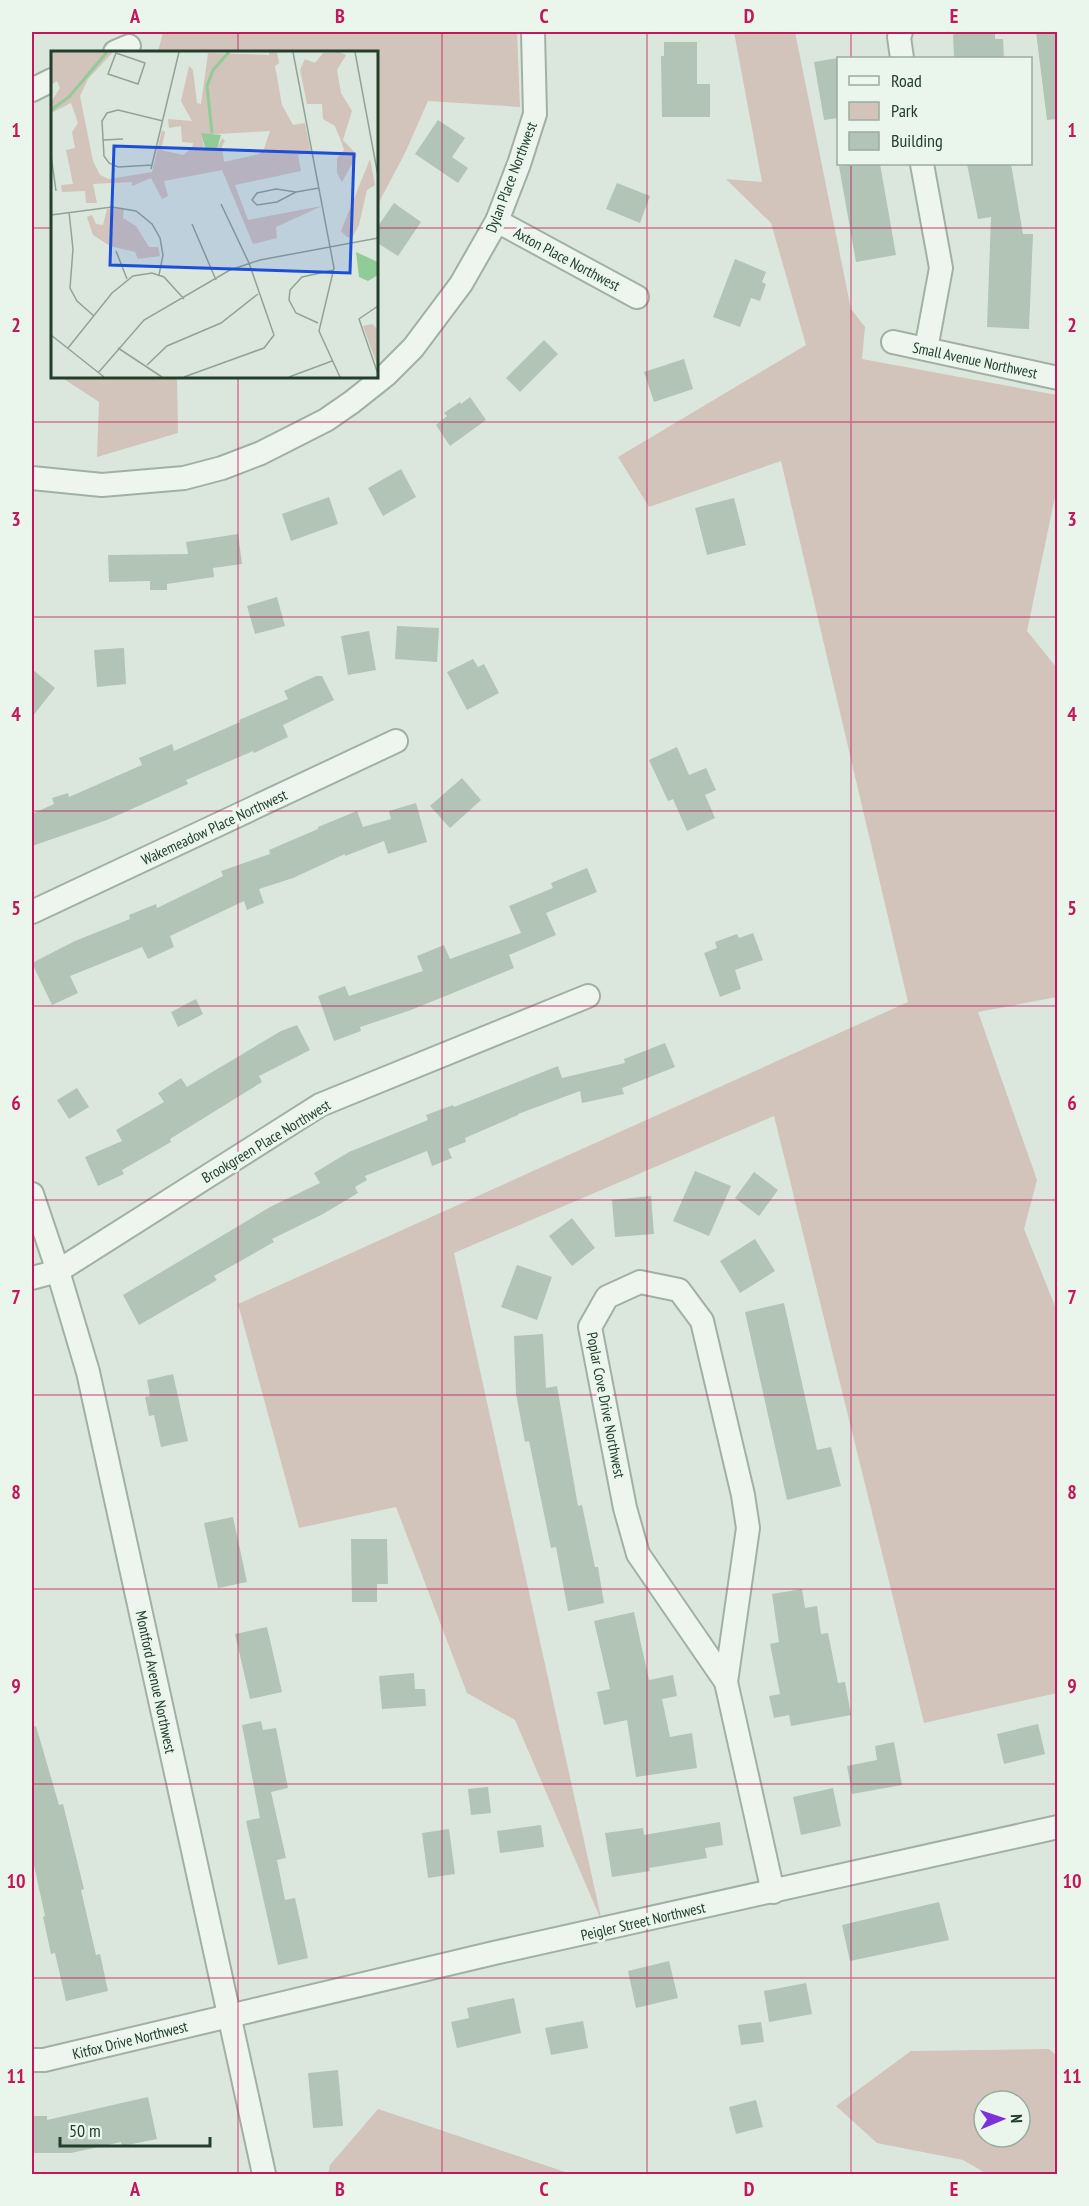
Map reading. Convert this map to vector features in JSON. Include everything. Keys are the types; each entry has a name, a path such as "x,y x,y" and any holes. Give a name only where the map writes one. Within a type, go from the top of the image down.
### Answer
{"street":[{"name":"Dylan Place Northwest","path":"32,478 102,485 184,478 222,468 261,453 326,420 386,375 413,348 461,284 497,221 535,114 533,32"},
{"path":"901,32 899,37 902,57"},
{"path":"32,90 51,81"},
{"path":"922,165 941,268 926,349"},
{"name":"Axton Place Northwest","path":"497,221 637,297"},
{"name":"Small Avenue Northwest","path":"893,342 1058,378"},
{"name":"Wakemeadow Place Northwest","path":"32,912 396,741"},
{"name":"Brookgreen Place Northwest","path":"32,1278 58,1271 320,1105 588,996"},
{"name":"Montford Avenue Northwest","path":"32,1194 88,1372 264,2175"},
{"name":"Poplar Cove Drive Northwest","path":"726,1682 638,1554 626,1508 590,1327 607,1297 640,1282 679,1290 702,1321 743,1495 748,1528 726,1682 773,1892"},
{"name":"Peigler Street Northwest","path":"229,2016 494,1953 1058,1827"},
{"name":"Kitfox Drive Northwest","path":"32,2060 45,2060 229,2016"}],"green space":[{"path":"163,32 517,32 520,107 428,101 405,153 378,204 378,51 158,51"},
{"path":"734,32 795,32 851,309 865,327 862,359 1057,395 1057,487 1027,631 1057,668 1057,997 978,1012 1037,1180 1024,1229 1057,1311 1057,1693 924,1723 774,1116 454,1253 602,1922 515,1720 467,1693 396,1507 299,1528 238,1304 908,1002 781,461 649,507 618,457 806,345 771,223 726,179 762,182"},
{"path":"177,378 178,433 97,457 99,402 64,379"},
{"path":"1049,2049 1057,2056 1057,2174 987,2174 963,2160 877,2143 836,2106 911,2051"},
{"path":"378,2109 571,2174 328,2174 330,2165"}],"building":[{"path":"953,32 995,32 995,39 1003,39 1004,57 954,57"},
{"path":"1036,32 1058,32 1058,119 1047,120"},
{"path":"664,42 697,42 697,84 710,84 710,117 662,117 661,56 664,56"},
{"path":"837,58 837,118 824,120 814,62"},
{"path":"438,120 465,138 452,157 468,168 458,183 415,154"},
{"path":"880,165 896,255 856,262 839,166"},
{"path":"967,165 1011,165 1023,234 1033,234 1029,329 987,327 991,217 978,219"},
{"path":"617,183 650,196 640,223 606,209"},
{"path":"394,203 421,222 398,256 378,243 378,226"},
{"path":"735,259 766,272 762,282 766,284 760,301 751,298 740,327 713,317"},
{"path":"544,340 558,354 520,392 506,378"},
{"path":"684,359 693,389 654,402 644,372"},
{"path":"470,397 486,420 450,446 436,425 447,416 444,413"},
{"path":"401,469 416,497 383,516 368,488"},
{"path":"329,497 338,524 291,541 282,514"},
{"path":"734,498 746,545 707,555 695,508"},
{"path":"238,534 242,564 213,568 214,577 167,584 167,590 150,590 150,581 109,582 108,555 188,554 186,542"},
{"path":"277,597 285,626 255,634 247,606"},
{"path":"397,626 439,628 437,662 395,659"},
{"path":"369,631 376,670 348,675 341,636"},
{"path":"124,648 126,684 97,687 94,650"},
{"path":"473,659 478,667 484,664 499,693 467,710 447,672"},
{"path":"32,669 55,688 32,717"},
{"path":"316,676 322,676 334,700 283,725 288,737 186,780 188,784 107,820 32,846 32,814 54,804 52,798 68,793 69,797 142,765 139,758 172,744 174,751 240,722 239,720 288,699 284,691"},
{"path":"677,747 689,775 706,768 716,790 705,795 715,818 687,831 673,799 668,801 649,760"},
{"path":"462,778 481,800 450,828 430,806"},
{"path":"416,803 427,842 388,854 384,841 345,856 345,854 293,878 259,889 264,903 247,910 244,901 170,936 174,947 148,959 142,947 70,976 78,993 52,1005 32,963 75,941 130,919 129,915 156,904 157,908 223,876 221,871 270,854 269,850 318,829 318,827 357,811 363,827 391,819 389,811"},
{"path":"587,868 597,892 546,913 556,935 509,955 514,968 411,1010 360,1027 361,1031 334,1041 318,996 345,986 349,996 423,971 417,956 444,945 450,959 521,933 509,906 553,888 551,883"},
{"path":"753,933 763,960 735,970 741,989 720,997 704,953 717,948 715,942 737,934 739,938"},
{"path":"196,999 203,1014 178,1027 171,1012"},
{"path":"297,1025 310,1050 259,1076 262,1082 170,1139 171,1142 122,1170 124,1174 98,1186 85,1157 122,1141 116,1130 164,1102 158,1093 181,1078 187,1087 281,1031"},
{"path":"665,1043 675,1067 622,1088 624,1094 582,1103 580,1091 518,1114 465,1138 466,1142 448,1149 452,1158 432,1166 427,1151 365,1176 367,1180 355,1187 358,1193 323,1214 272,1239 274,1242 214,1276 217,1280 139,1325 123,1295 270,1207 320,1183 314,1173 349,1152 428,1120 426,1115 453,1105 454,1107 558,1066 562,1078 625,1063 624,1059"},
{"path":"77,1088 89,1107 69,1119 57,1100"},
{"path":"695,1171 731,1186 709,1236 673,1221"},
{"path":"754,1172 778,1190 759,1216 735,1198"},
{"path":"651,1196 654,1234 615,1237 612,1200"},
{"path":"572,1218 595,1248 572,1266 549,1236"},
{"path":"755,1239 775,1271 740,1293 720,1261"},
{"path":"517,1265 552,1277 537,1320 501,1307"},
{"path":"784,1303 817,1450 831,1447 841,1486 787,1500 745,1312"},
{"path":"543,1334 546,1388 557,1386 578,1506 582,1505 595,1567 598,1567 604,1603 568,1611 556,1547 551,1548 529,1441 525,1442 516,1394 514,1336"},
{"path":"173,1374 188,1441 161,1447 154,1415 149,1416 145,1397 150,1396 147,1380"},
{"path":"233,1517 247,1582 218,1588 204,1523"},
{"path":"351,1539 387,1539 388,1584 377,1584 377,1602 352,1602"},
{"path":"802,1589 805,1608 817,1606 821,1634 828,1633 838,1683 845,1682 851,1715 791,1726 789,1715 774,1718 769,1696 780,1694 770,1644 779,1642 772,1594"},
{"path":"634,1612 649,1680 673,1675 677,1696 662,1699 670,1737 692,1733 697,1768 636,1777 627,1720 604,1725 597,1692 610,1689 594,1621"},
{"path":"267,1627 282,1692 250,1699 235,1634"},
{"path":"414,1673 415,1689 425,1689 426,1706 382,1709 379,1676"},
{"path":"261,1721 263,1730 276,1728 288,1788 271,1792 286,1858 277,1860 285,1900 295,1898 308,1958 278,1965 246,1821 260,1818 242,1725"},
{"path":"1038,1724 1045,1754 1004,1764 997,1734"},
{"path":"36,1726 59,1805 63,1804 84,1889 81,1890 96,1955 100,1954 108,1991 66,2001 55,1953 51,1954 32,1856 32,1727"},
{"path":"894,1742 902,1785 852,1794 847,1766 877,1760 875,1746"},
{"path":"488,1787 491,1813 471,1815 468,1789"},
{"path":"833,1788 841,1826 801,1835 793,1797"},
{"path":"720,1822 723,1845 705,1848 707,1858 612,1877 605,1833 643,1828 644,1835"},
{"path":"541,1825 544,1847 500,1853 497,1831"},
{"path":"449,1829 455,1874 428,1878 422,1833"},
{"path":"939,1902 949,1940 850,1961 842,1925"},
{"path":"669,1961 678,1998 636,2008 628,1971"},
{"path":"806,1983 812,2014 769,2022 764,1991"},
{"path":"514,1998 521,2033 457,2048 451,2022 469,2018 467,2008"},
{"path":"583,2021 588,2048 551,2055 545,2028"},
{"path":"761,2022 764,2042 741,2045 738,2025"},
{"path":"338,2070 343,2126 313,2128 308,2073"},
{"path":"148,2097 157,2139 122,2146 121,2142 71,2153 32,2153 32,2116 47,2116 47,2120"},
{"path":"756,2100 763,2127 736,2134 729,2107"}]}
